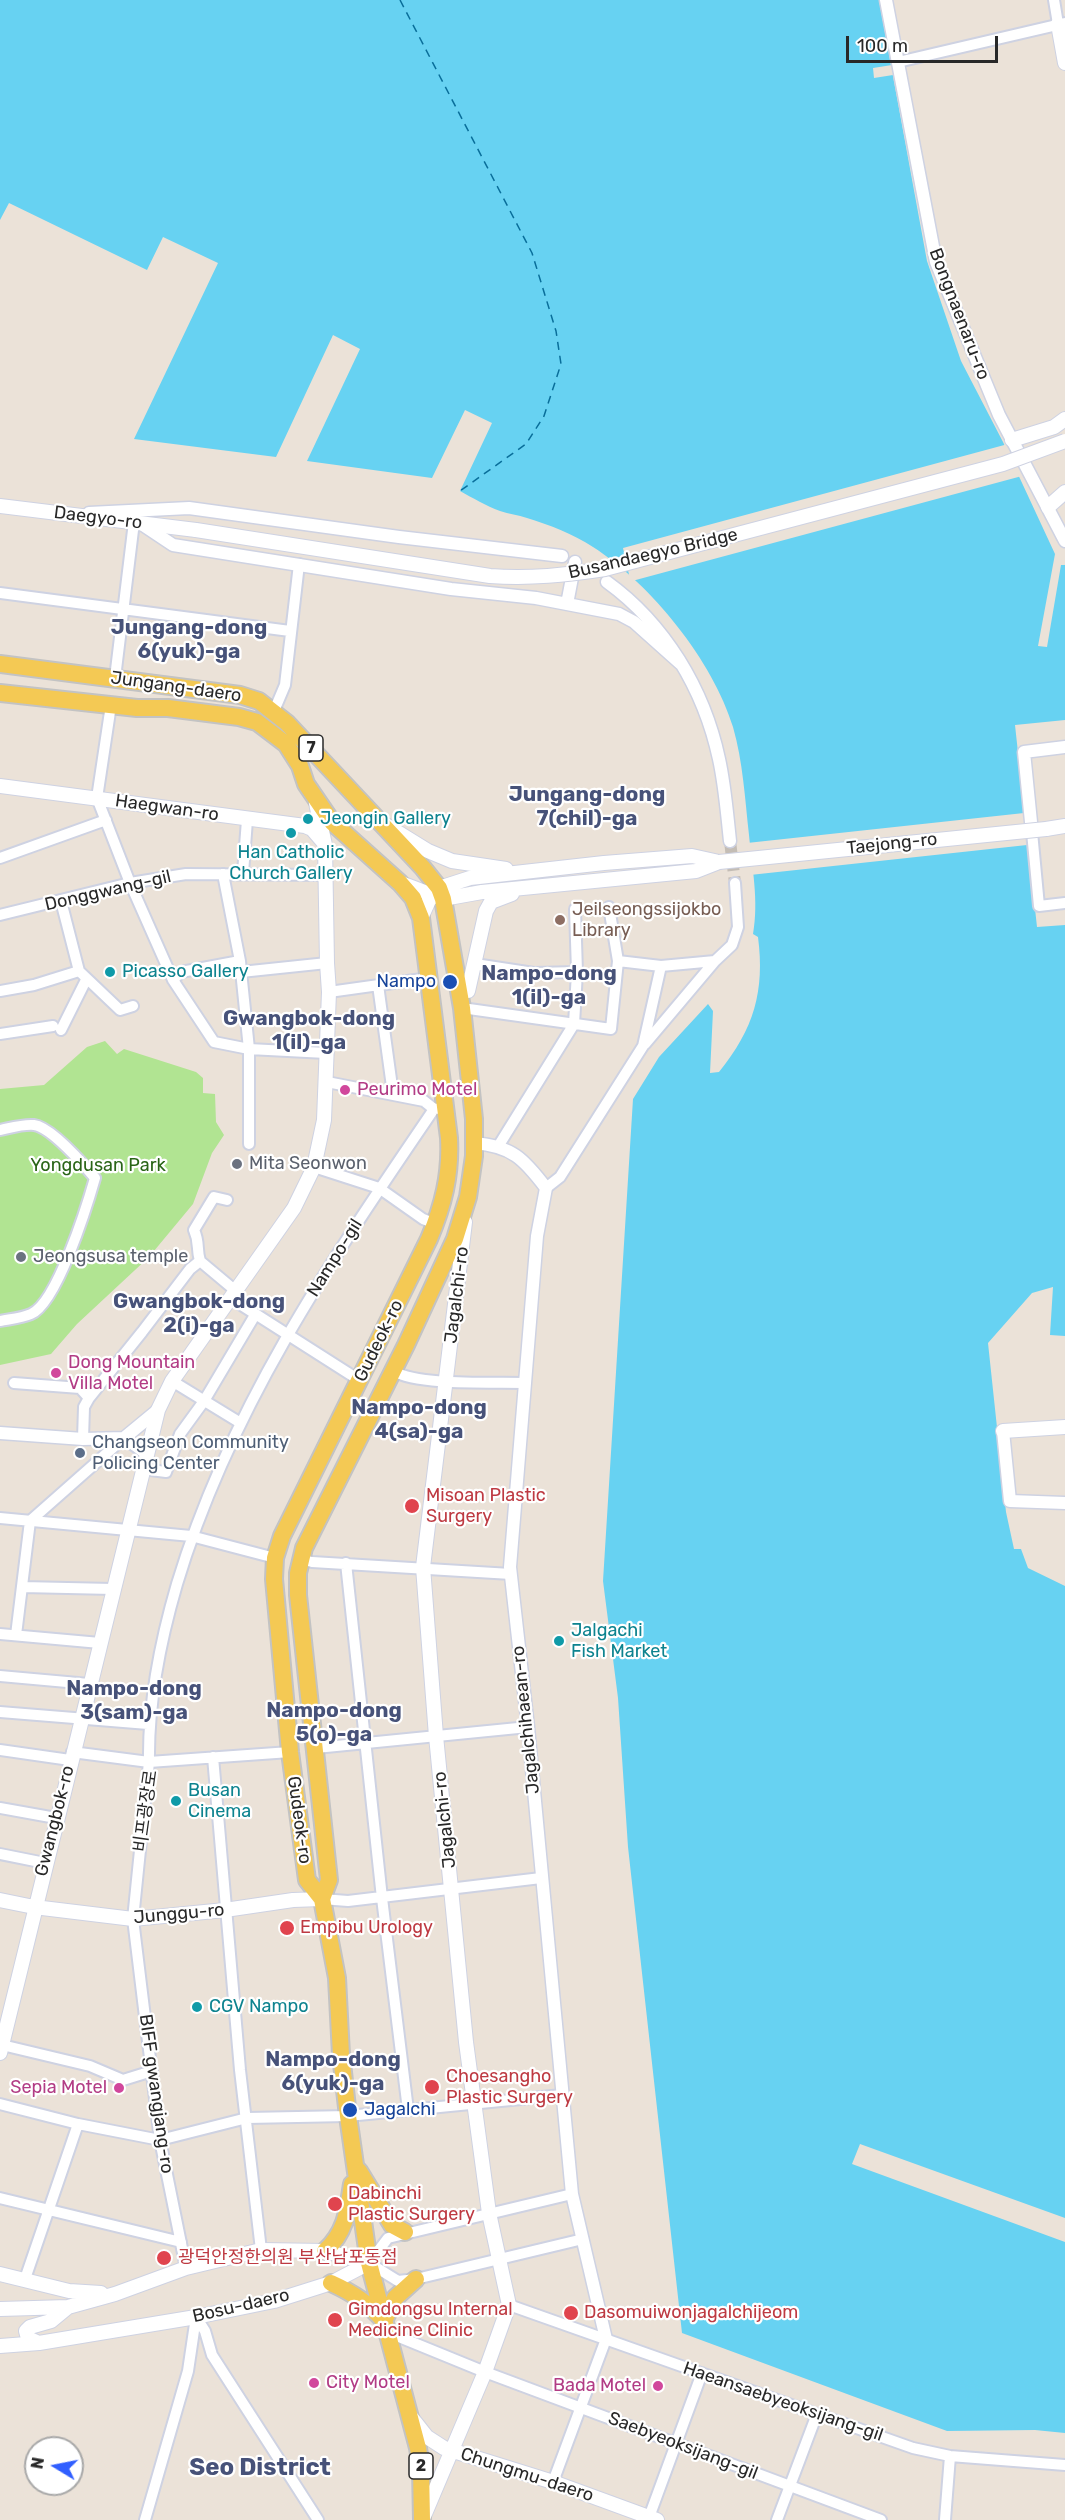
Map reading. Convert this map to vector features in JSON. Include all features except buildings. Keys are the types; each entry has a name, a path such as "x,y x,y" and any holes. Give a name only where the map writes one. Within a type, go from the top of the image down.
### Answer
{"main road":[{"path":"1061,23 1065,63"},
{"path":"1012,440 1054,427 1065,419"},
{"name":"Busandaegyo Bridge","path":"196,530 490,576 525,578 559,576 605,569 1003,464 1065,441"},
{"path":"1048,507 1065,492"},
{"name":"Daegyo-ro","path":"0,506 196,530"},
{"name":"Jungang-daero","path":"0,664 240,695 259,701 274,711 382,823 438,894"},
{"name":"Jungang-daero","path":"0,693 137,708 168,708 239,717 257,722 286,744 316,800 332,822 400,883"},
{"name":"Haegwan-ro","path":"0,786 305,826 312,829 325,845"},
{"name":"Gwangbok-ro","path":"1,2049 71,1756 158,1410 172,1381 294,1208 314,1167 324,1120 329,992 325,845 316,800"},
{"path":"382,823 428,851 452,861 520,873"},
{"name":"Taejong-ro","path":"438,894 482,892 696,871 719,862 1039,831 1065,826"},
{"name":"Taejong-ro","path":"438,894 470,878 692,856 719,862"},
{"path":"400,883 438,894 421,918"},
{"name":"Gudeok-ro","path":"400,883 412,898 421,918 429,978 440,1109 449,1173 436,1224 282,1536 275,1558 275,1607 290,1752 307,1880 322,1899 337,1978 341,2055 369,2263 421,2468 422,2520"},
{"path":"462,1008 475,964 486,910 490,902 533,886"},
{"name":"Gudeok-ro","path":"322,1899 329,1880 298,1595 300,1559 455,1239 472,1179 474,1143 462,1008 438,894"},
{"name":"Jagalchi-ro","path":"465,1208 462,1257 423,1567 436,1736 466,2042 489,2213 509,2305"},
{"path":"1003,1431 1065,1427"},
{"name":"Junggu-ro","path":"0,1900 34,1907 134,1919 225,1910 293,1900 322,1899"},
{"path":"355,2165 392,2225 405,2232"},
{"path":"326,2251 334,2243 346,2222 355,2165"},
{"path":"0,2309 68,2307 115,2294 186,2268 261,2250 326,2251 369,2263"},
{"name":"Bosu-daero","path":"21,2344 196,2317 274,2301 331,2283 369,2263"},
{"path":"0,2274 69,2291 115,2294"},
{"path":"385,2327 395,2298 416,2279"},
{"path":"331,2283 357,2295 371,2306 385,2327"},
{"path":"422,2520 485,2372 509,2305"},
{"path":"39,2343 28,2338 26,2331 30,2327 51,2321 68,2307"},
{"path":"0,2340 21,2344"},
{"path":"0,2348 21,2344"},
{"name":"Chungmu-daero","path":"409,2414 427,2438 451,2451 553,2482 651,2519"},
{"path":"422,2520 445,2477 456,2465 476,2462 502,2465"}],"street":[{"name":"Bongnaenaru-ro","path":"886,0 936,262 999,416 1065,541"},
{"path":"898,62 1061,23 1054,0"},
{"path":"69,514 189,508 399,537 562,556"},
{"path":"115,678 122,609 136,522 173,545 451,589 536,598 618,614 634,622 681,664"},
{"path":"567,604 575,562"},
{"path":"274,711 285,685 299,564"},
{"path":"607,582 627,596 653,622 681,664 705,708 719,760 730,841"},
{"path":"0,592 290,631"},
{"path":"111,705 97,798 130,883 173,980 214,1042 249,1049 326,1053"},
{"path":"1065,747 1024,752 1039,831 1039,906 1065,903"},
{"path":"0,858 106,820"},
{"path":"243,873 247,820"},
{"name":"Donggwang-gil","path":"0,915 130,883 186,874 326,875"},
{"path":"224,874 241,967 249,1049 249,1144"},
{"path":"474,1143 499,1145 527,1163 546,1188 560,1177 643,1046 715,961 732,945 738,927 735,883"},
{"path":"62,901 83,975 120,1011 133,1006"},
{"path":"462,1008 611,1029 618,962 609,907"},
{"path":"499,1145 574,1024 577,972 575,909"},
{"path":"618,962 661,966 715,961"},
{"path":"173,980 181,972 327,963"},
{"path":"475,964 534,973 577,972"},
{"path":"643,1046 661,966"},
{"path":"0,991 83,975"},
{"path":"0,1034 57,1028 83,975"},
{"path":"329,992 429,978"},
{"path":"378,985 393,1094"},
{"path":"327,1082 424,1101 440,1109"},
{"name":"Nampo-gil","path":"150,1762 148,1724 164,1631 191,1536 239,1422 286,1336 379,1188 440,1109"},
{"path":"0,1130 35,1125 69,1150 95,1178 73,1249 45,1300 33,1314 0,1321"},
{"path":"314,1167 379,1188 423,1219 436,1224"},
{"name":"Jagalchihaean-ro","path":"546,1188 537,1236 511,1574 528,1727 572,2194 606,2339"},
{"path":"227,1200 214,1197 194,1230 199,1242 197,1252 200,1261 255,1315 359,1380"},
{"path":"83,1439 84,1407 89,1398 190,1269 200,1261"},
{"path":"124,1438 145,1462 166,1472 180,1434 204,1401 255,1315"},
{"path":"393,1371 402,1376 432,1382 525,1383"},
{"path":"172,1381 239,1422"},
{"path":"14,1383 80,1388 89,1398"},
{"path":"16,1635 30,1521 158,1410"},
{"path":"1003,1431 1010,1501 1065,1503"},
{"path":"0,1433 83,1439 124,1438"},
{"path":"0,1518 191,1536 275,1558"},
{"path":"300,1559 312,1562 511,1574"},
{"path":"346,1563 382,1898 408,2110"},
{"path":"22,1587 113,1589"},
{"path":"0,1634 100,1643"},
{"path":"0,1676 90,1684"},
{"path":"0,1712 148,1724"},
{"path":"316,1748 528,1727"},
{"path":"0,1750 150,1762"},
{"path":"261,2250 225,1910 213,1757 290,1752"},
{"name":"비프광장로","path":"134,1919 150,1762 213,1757"},
{"path":"0,1808 56,1818"},
{"path":"0,1854 45,1863"},
{"path":"322,1899 348,1901 382,1898 542,1878"},
{"name":"BIFF gwangjang-ro","path":"134,1919 160,2140 186,2268"},
{"path":"1,2049 90,2066 123,2080 152,2071"},
{"path":"0,2103 78,2124 160,2140 247,2118 348,2116 562,2094"},
{"path":"26,2279 78,2124"},
{"path":"572,2194 405,2232 388,2238 369,2263 398,2281 416,2279 583,2239"},
{"path":"0,2198 181,2242"},
{"name":"Haeansaebyeoksijang-gil","path":"509,2305 914,2448 950,2456 1065,2465"},
{"path":"146,2520 188,2370 196,2317"},
{"path":"196,2317 205,2331 212,2355 318,2520"},
{"path":"385,2327 485,2372"},
{"path":"553,2482 606,2339"},
{"name":"Saebyeoksijang-gil","path":"485,2372 881,2520"},
{"path":"651,2519 702,2373"},
{"path":"777,2520 817,2414"},
{"path":"945,2520 950,2456"}],"green space":[{"name":"Yongdusan Park","path":"105,1041 117,1054 124,1049 196,1072 203,1078 203,1093 215,1094 216,1122 224,1135 212,1153 193,1204 149,1257 77,1324 51,1354 0,1365 0,1089 44,1085 87,1047"}],"water":[{"path":"0,0 879,0 927,261 961,361 1003,442 1055,554 1061,564 1065,565 1065,720 1015,725 1037,927 1065,925 1065,1336 1050,1335 1053,1287 1032,1293 988,1343 1006,1512 1014,1549 1021,1549 1028,1568 1065,1586 1065,2218 860,2144 852,2164 1065,2242 1065,2433 1035,2430 947,2431 682,2333 628,1847 618,1698 603,1581 633,1099 659,1057 708,1004 713,1011 710,1073 719,1072 749,1025 758,992 760,957 758,937 753,934 754,884 743,781 733,727 724,702 711,676 677,626 637,581 615,563 593,547 569,534 495,509 460,491 492,423 465,410 432,478 307,461 360,349 333,335 276,457 134,439 218,263 163,237 147,270 9,203 0,220"}],"pier":[{"path":"892,65 893,75 874,78 873,68"},
{"path":"1008,444 1022,476 632,581 630,579 623,548"},
{"path":"1055,554 1059,555 1065,565 1061,565 1047,647 1038,646"},
{"path":"1024,813 1027,845 750,875 747,843"}],"ferry route":[{"path":"400,0 532,253 556,331 561,364 544,416 526,444 460,491"}],"tunnel":[{"path":"730,841 735,883"}],"place":[{"name":"Jeongin Gallery","path":"308,819"},
{"name":"Han Catholic Church Gallery","path":"291,833"},
{"name":"Jeilseongssijokbo Library","path":"560,920"},
{"name":"Picasso Gallery","path":"110,972"},
{"name":"Nampo","path":"450,982"},
{"name":"Peurimo Motel","path":"345,1090"},
{"name":"Mita Seonwon","path":"237,1164"},
{"name":"Jeongsusa temple","path":"21,1257"},
{"name":"Dong Mountain Villa Motel","path":"56,1373"},
{"name":"Changseon Community Policing Center","path":"80,1453"},
{"name":"Misoan Plastic Surgery","path":"412,1506"},
{"name":"Jalgachi Fish Market","path":"559,1641"},
{"name":"Busan Cinema","path":"176,1801"},
{"name":"Empibu Urology","path":"287,1928"},
{"name":"CGV Nampo","path":"197,2007"},
{"name":"Choesangho Plastic Surgery","path":"432,2087"},
{"name":"Sepia Motel","path":"119,2088"},
{"name":"Jagalchi","path":"350,2110"},
{"name":"Dabinchi Plastic Surgery","path":"335,2204"},
{"name":"광덕안정한의원 부산남포동점","path":"164,2258"},
{"name":"Dasomuiwonjagalchijeom","path":"571,2313"},
{"name":"Gimdongsu Internal Medicine Clinic","path":"335,2320"},
{"name":"City Motel","path":"314,2383"},
{"name":"Bada Motel","path":"658,2386"}],"district":[{"name":"Jungang-dong 6(yuk)-ga","path":"189,640"},
{"name":"Jungang-dong 7(chil)-ga","path":"587,807"},
{"name":"Nampo-dong 1(il)-ga","path":"549,986"},
{"name":"Gwangbok-dong 1(il)-ga","path":"309,1031"},
{"name":"Gwangbok-dong 2(i)-ga","path":"199,1314"},
{"name":"Nampo-dong 4(sa)-ga","path":"419,1420"},
{"name":"Nampo-dong 3(sam)-ga","path":"134,1701"},
{"name":"Nampo-dong 5(o)-ga","path":"334,1723"},
{"name":"Nampo-dong 6(yuk)-ga","path":"333,2072"},
{"name":"Seo District","path":"260,2468"}]}
